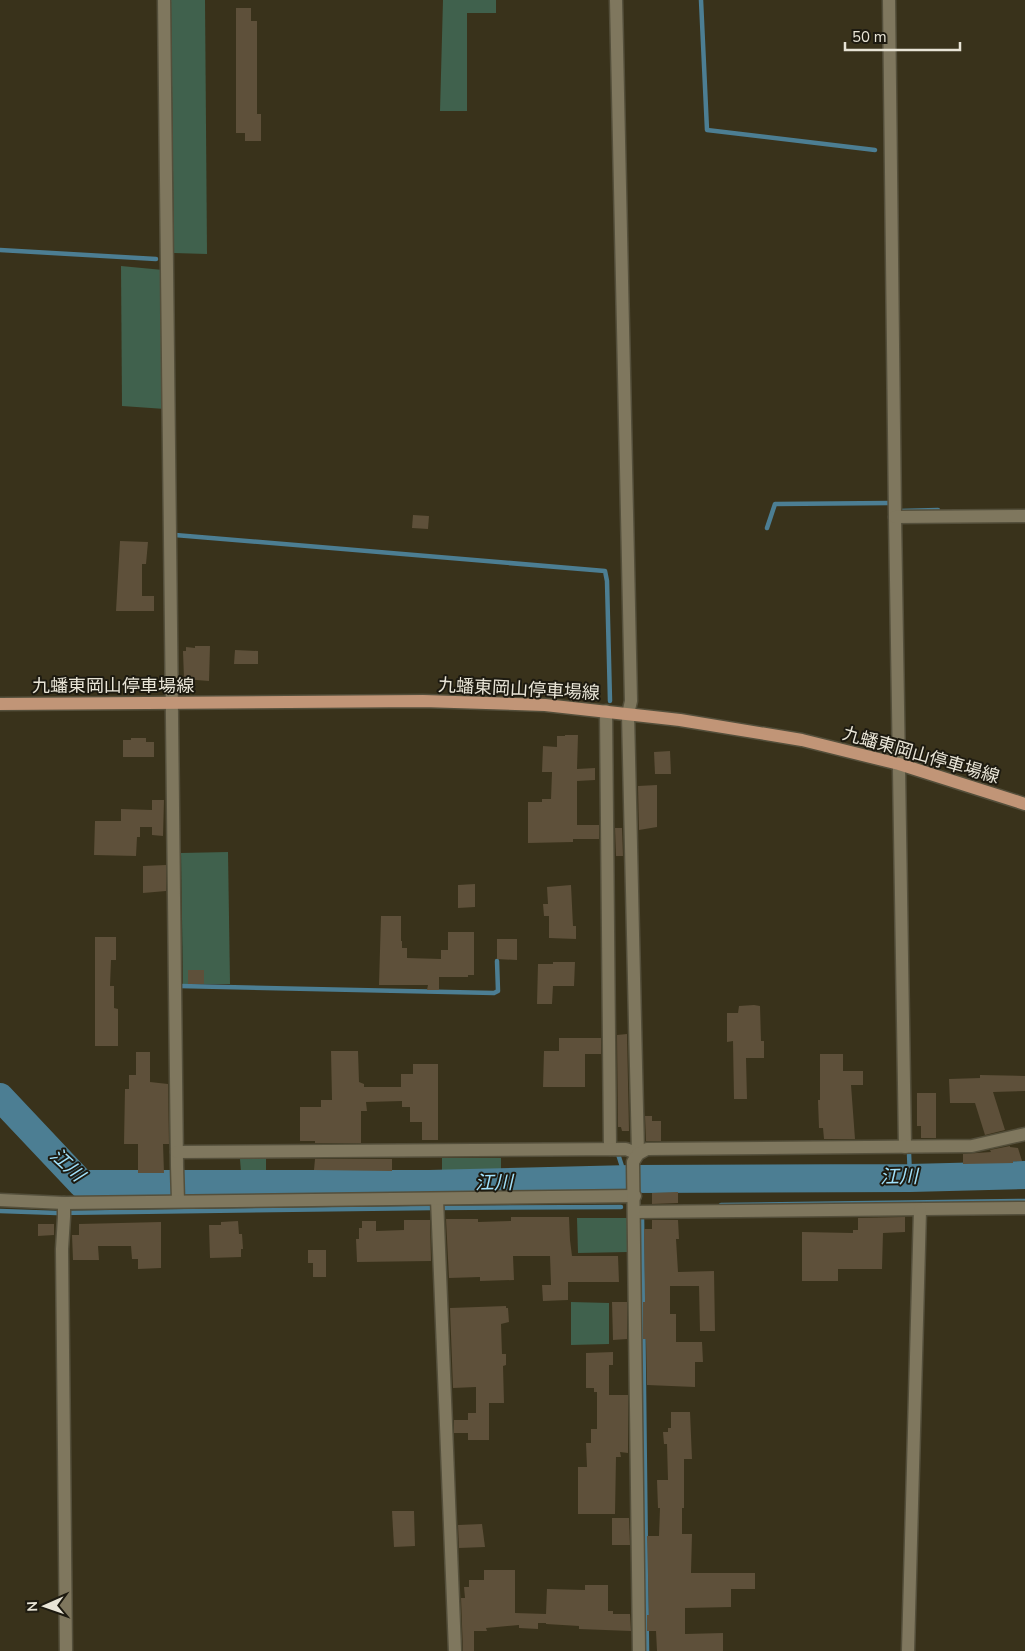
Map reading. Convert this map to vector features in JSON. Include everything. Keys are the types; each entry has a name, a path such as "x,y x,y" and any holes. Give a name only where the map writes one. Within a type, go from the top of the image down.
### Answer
{"main road":[{"name":"九蟠東岡山停車場線","path":"0,704 477,702 545,705 606,711 802,740 899,764 1025,804"}],"street":[{"path":"164,0 180,1152 177,1166 178,1201"},
{"path":"616,0 631,701 628,714 636,1158 634,1192 640,1651"},
{"path":"889,0 899,517 899,764 905,1147"},
{"path":"899,517 1025,516"},
{"path":"606,711 615,1149"},
{"path":"636,1158 647,1149 972,1146 1025,1134"},
{"path":"180,1152 626,1149 636,1158"},
{"path":"0,1200 64,1210 178,1201 437,1205 634,1192"},
{"path":"437,1205 454,1651"},
{"path":"635,1212 1025,1208"},
{"path":"64,1210 62,1249 66,1651"},
{"path":"908,1651 920,1210"}],"green space":[{"path":"171,0 205,0 207,254 174,253"},
{"path":"443,0 496,0 496,13 467,13 467,111 440,111"},
{"path":"121,266 163,270 165,409 122,406"},
{"path":"228,852 230,984 183,984 181,853"},
{"path":"266,1158 266,1172 241,1172 240,1159"},
{"path":"442,1158 501,1158 501,1171 442,1171"},
{"path":"577,1218 629,1218 628,1252 578,1253"},
{"path":"571,1302 609,1303 609,1344 571,1345"}],"building":[{"path":"236,8 251,8 251,21 257,21 257,114 261,114 261,141 245,141 245,133 236,133"},
{"path":"413,515 429,516 428,529 412,528"},
{"path":"120,541 148,542 146,564 142,564 142,596 154,596 154,611 116,611"},
{"path":"195,646 210,646 209,681 184,679 183,651 186,651 186,647 195,648"},
{"path":"235,650 258,651 258,664 234,664"},
{"path":"578,735 577,769 595,768 595,780 577,781 577,825 599,825 599,839 573,839 573,842 528,843 528,802 542,802 542,799 551,799 552,772 542,772 543,746 557,747 557,736"},
{"path":"131,738 146,738 146,742 154,742 154,757 123,757 123,740 131,740"},
{"path":"670,751 671,774 655,774 654,752"},
{"path":"657,785 657,827 639,830 638,786"},
{"path":"152,800 164,800 163,836 152,835 152,827 140,827 140,837 137,837 136,856 94,855 95,821 121,821 121,809 152,810"},
{"path":"615,828 622,828 623,856 616,856"},
{"path":"166,865 166,891 143,893 143,866"},
{"path":"475,884 475,907 458,908 458,885"},
{"path":"571,885 573,926 576,926 576,939 549,938 549,916 544,916 543,904 548,904 547,887"},
{"path":"381,916 401,916 402,948 407,948 407,958 441,959 441,950 448,950 448,932 474,932 474,975 468,975 468,977 439,977 439,990 427,990 428,985 379,985"},
{"path":"95,937 116,937 116,960 111,960 110,986 114,986 114,1008 118,1009 118,1046 95,1046"},
{"path":"497,939 517,939 517,960 497,959"},
{"path":"553,962 575,962 574,986 553,986 552,1004 537,1004 538,964 553,964"},
{"path":"188,970 204,970 204,984 188,984"},
{"path":"739,1006 760,1006 761,1041 764,1041 764,1058 746,1058 747,1099 734,1099 733,1041 727,1042 727,1013 738,1013"},
{"path":"627,1034 629,1131 622,1131 621,1127 618,1127 617,1035"},
{"path":"559,1038 601,1038 601,1054 585,1054 585,1087 543,1087 544,1051 559,1051"},
{"path":"331,1051 358,1051 359,1082 364,1084 364,1087 401,1087 401,1074 413,1074 413,1064 438,1064 438,1140 422,1140 422,1122 410,1122 410,1107 402,1107 402,1101 366,1102 367,1111 361,1111 361,1143 315,1143 315,1141 300,1141 300,1107 321,1107 321,1100 332,1100"},
{"path":"136,1052 150,1052 150,1082 168,1084 169,1144 163,1144 164,1173 138,1173 138,1144 124,1144 125,1089 129,1089 129,1075 136,1075"},
{"path":"820,1054 843,1054 843,1071 863,1071 863,1085 851,1085 855,1139 824,1139 823,1128 819,1128"},
{"path":"980,1075 1025,1076 1025,1091 993,1092 1005,1130 985,1135 975,1103 950,1103 949,1079 980,1078"},
{"path":"917,1093 936,1093 936,1138 921,1138 921,1126 917,1126"},
{"path":"645,1116 652,1116 652,1121 661,1121 661,1141 646,1141"},
{"path":"1010,1146 1018,1148 1022,1161 1013,1161 1013,1163 963,1164 963,1154 991,1152 990,1150"},
{"path":"315,1159 392,1159 392,1171 314,1170"},
{"path":"678,1192 678,1203 652,1204 652,1193"},
{"path":"511,1217 569,1217 572,1256 618,1256 619,1282 568,1282 568,1300 543,1301 542,1285 551,1285 550,1256 513,1256 514,1280 480,1281 480,1277 449,1278 446,1219 478,1219 478,1222 511,1221"},
{"path":"905,1217 905,1232 883,1233 882,1269 838,1269 838,1281 802,1281 802,1232 853,1233 853,1230 858,1230 858,1218"},
{"path":"404,1220 430,1220 431,1261 357,1262 356,1239 359,1239 359,1228 362,1228 362,1221 376,1221 376,1231 404,1230"},
{"path":"652,1220 678,1220 679,1239 676,1239 678,1272 714,1271 715,1331 700,1331 699,1286 670,1286 670,1314 676,1314 676,1342 702,1342 703,1362 695,1362 695,1387 647,1385 646,1339 643,1339 643,1302 645,1302 644,1229 652,1229"},
{"path":"238,1221 239,1234 242,1234 243,1249 241,1249 241,1257 210,1258 209,1225 221,1225 221,1222"},
{"path":"161,1222 161,1268 138,1269 138,1259 132,1259 131,1246 98,1246 99,1260 73,1260 72,1235 79,1235 79,1224"},
{"path":"38,1224 54,1224 54,1235 38,1236"},
{"path":"308,1250 326,1250 326,1277 313,1277 313,1263 308,1263"},
{"path":"612,1302 627,1302 627,1339 613,1340"},
{"path":"506,1306 508,1308 509,1322 501,1324 502,1354 506,1354 506,1365 503,1366 504,1403 489,1403 489,1440 468,1440 468,1433 454,1433 454,1420 468,1420 468,1413 476,1413 476,1387 453,1388 450,1308"},
{"path":"613,1352 613,1365 609,1365 609,1395 628,1395 628,1453 620,1452 621,1457 616,1457 615,1514 578,1514 578,1467 587,1467 586,1443 591,1443 591,1429 597,1429 597,1392 594,1392 594,1388 586,1388 586,1353"},
{"path":"671,1412 690,1412 692,1459 684,1459 682,1534 692,1534 691,1573 755,1573 755,1589 731,1589 731,1607 685,1608 685,1634 723,1633 723,1651 657,1651 656,1631 647,1631 647,1615 649,1615 647,1536 659,1536 660,1508 658,1508 657,1480 668,1480 667,1444 664,1444 663,1432 668,1432 668,1428 671,1428"},
{"path":"392,1511 414,1511 415,1546 394,1547"},
{"path":"612,1518 629,1518 630,1545 612,1545"},
{"path":"482,1524 485,1547 459,1548 458,1525"},
{"path":"484,1570 515,1570 515,1613 546,1614 547,1589 585,1590 585,1585 608,1585 608,1611 613,1611 613,1614 630,1614 631,1631 579,1629 579,1626 546,1623 538,1623 538,1629 519,1628 519,1625 486,1628 487,1631 474,1631 474,1651 463,1651 461,1598 465,1598 464,1587 469,1587 469,1580 484,1580"}],"waterway":[{"path":"701,0 707,130 875,150"},
{"path":"0,250 156,259"},
{"path":"767,528 775,504 890,503"},
{"path":"900,511 938,510"},
{"path":"175,535 605,571 607,581 610,701"},
{"path":"180,986 494,993 498,991 497,961"},
{"name":"江川","path":"0,1097 82,1184 429,1184 631,1179 910,1178 1025,1175"},
{"path":"909,1153 910,1178"},
{"path":"613,1154 618,1154 626,1179"},
{"path":"721,1205 1025,1201"},
{"path":"0,1211 57,1213 621,1207"},
{"path":"642,1216 647,1651"}]}
